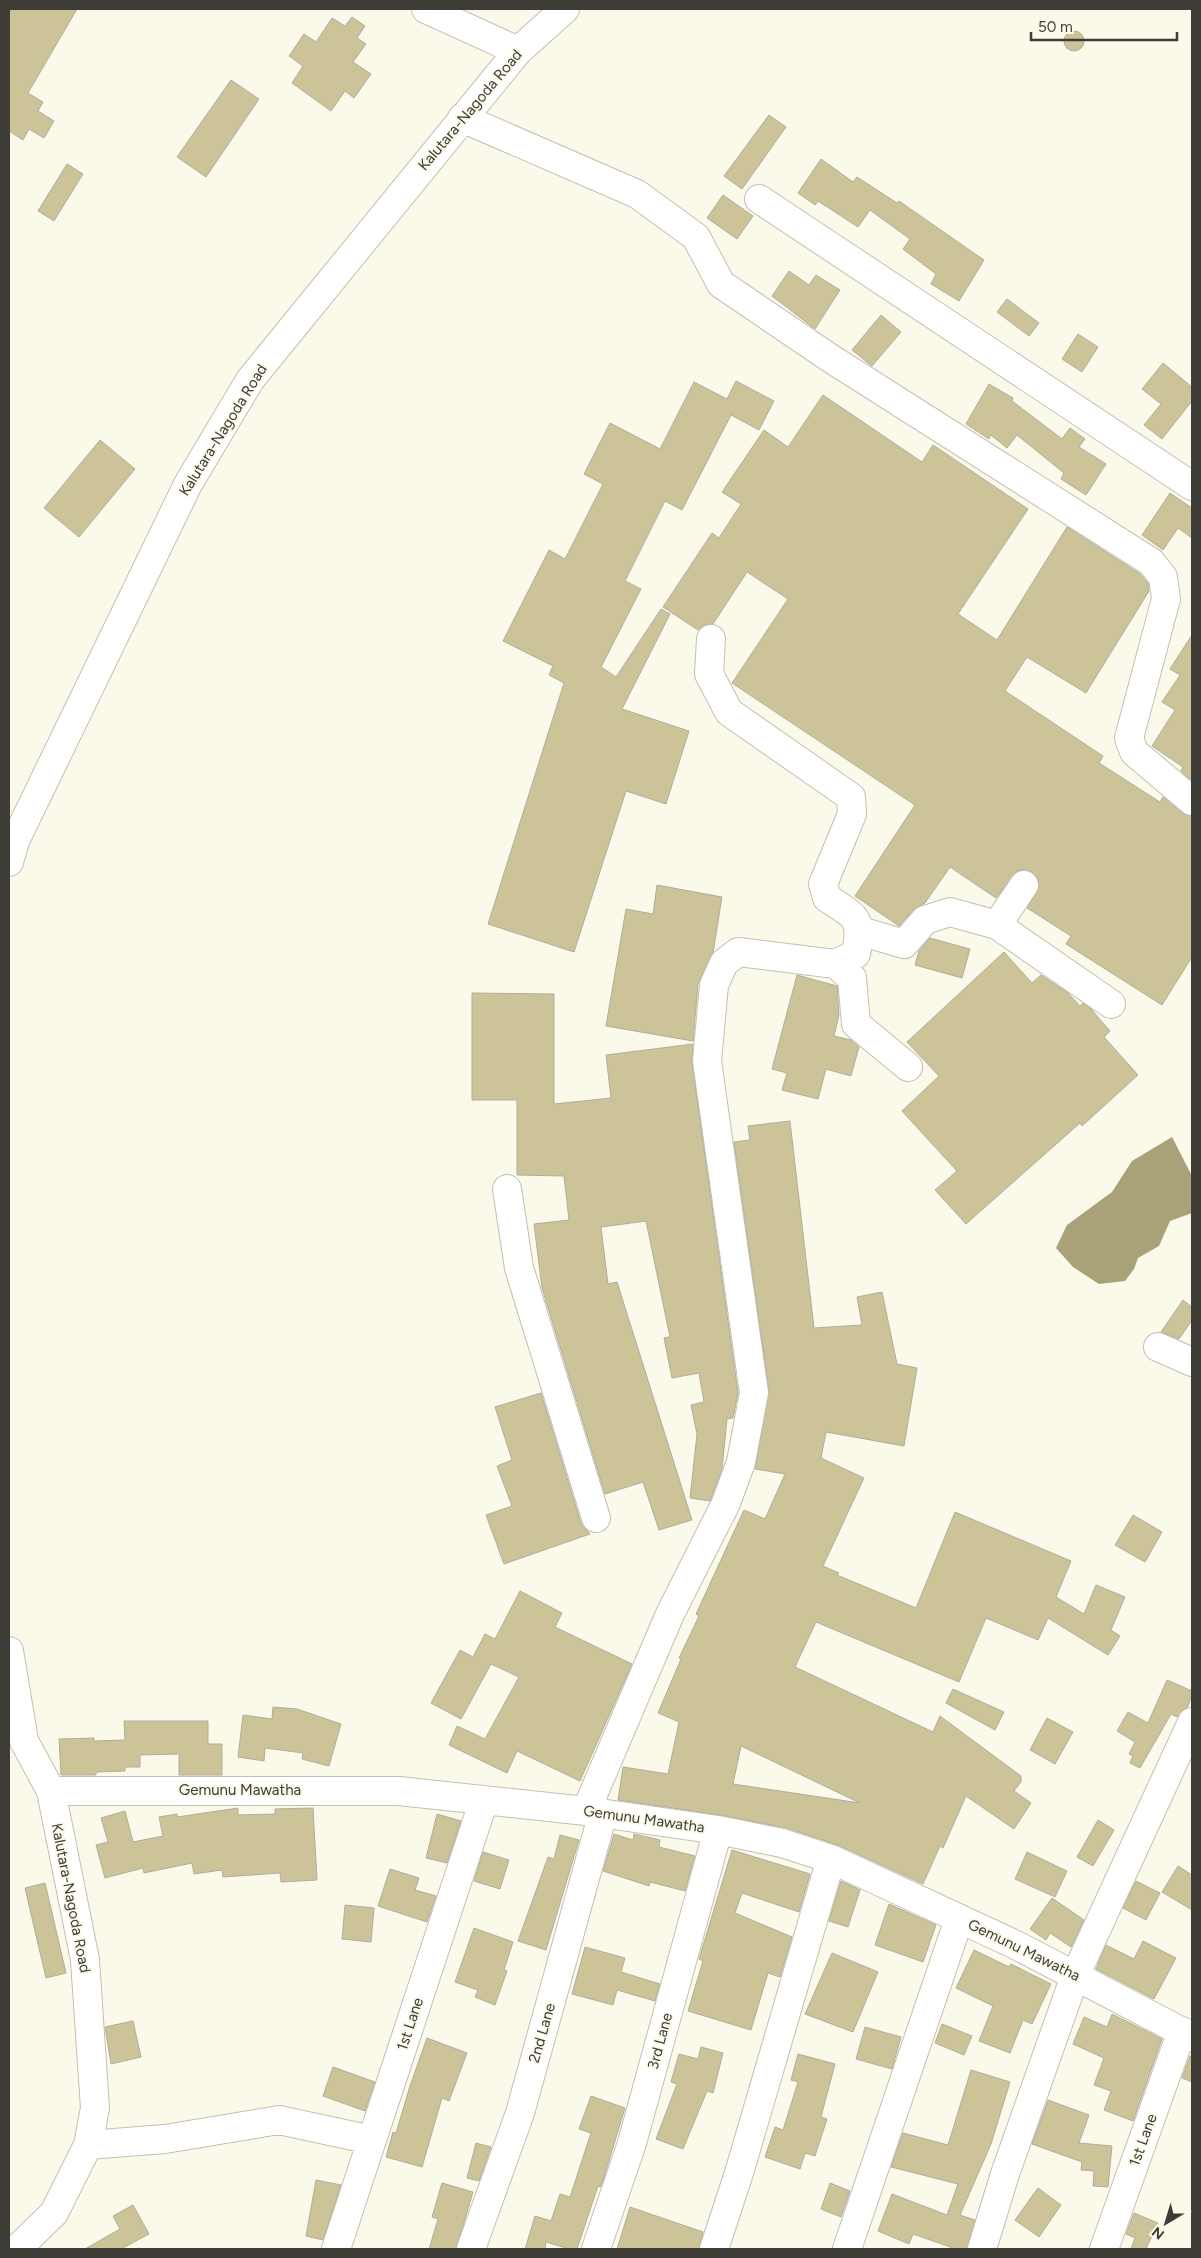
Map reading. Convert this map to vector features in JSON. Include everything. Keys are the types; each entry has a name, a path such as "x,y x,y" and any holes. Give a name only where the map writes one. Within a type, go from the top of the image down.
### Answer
{"street":[{"path":"426,9 518,51"},
{"name":"Kalutara-Nagoda Road","path":"9,862 20,832 188,484 250,380 518,51 564,9"},
{"path":"462,118 637,194 696,237 721,284 830,358 1151,562 1163,577 1166,599 1129,738 1134,752 1192,801"},
{"path":"759,198 1192,486"},
{"path":"711,639 709,674 729,712 851,797 852,814 823,884 827,898 852,914 860,931 856,954 835,964 852,978 856,1024 908,1067"},
{"path":"997,925 1024,885"},
{"path":"860,931 904,944 924,920 950,912 997,925 1111,1004"},
{"name":"2nd Lane","path":"471,2249 520,2113 594,1812 670,1614 726,1503 741,1462 754,1393 706,1061 714,984 724,963 738,952 835,964"},
{"path":"507,1189 519,1268 596,1518"},
{"path":"1158,1348 1192,1362"},
{"name":"Kalutara-Nagoda Road","path":"9,1651 16,1739 51,1791 85,1960 95,2108 88,2145 54,2214 17,2249"},
{"path":"982,2249 1005,2174 1075,1976 1192,1722"},
{"name":"Gemunu Mawatha","path":"51,1791 399,1791 594,1812 718,1830 782,1842 831,1859 1014,1944 1187,2034"},
{"name":"1st Lane","path":"336,2249 484,1800"},
{"name":"3rd Lane","path":"596,2249 632,2143 718,1830"},
{"path":"714,2249 739,2173 831,1859"},
{"path":"847,2249 959,1919"},
{"name":"1st Lane","path":"1104,2249 1187,2034"},
{"path":"88,2145 165,2139 279,2120 372,2140"}],"shaded area":[{"path":"1172,1137 1192,1176 1192,1213 1170,1221 1159,1246 1138,1258 1134,1269 1125,1281 1099,1284 1073,1267 1056,1248 1067,1225 1112,1192 1132,1161"}],"building":[{"path":"9,9 77,9 28,93 43,102 38,111 54,121 44,138 29,129 23,140 9,131"},
{"path":"352,17 365,26 357,38 366,44 353,62 371,74 354,98 345,91 331,111 292,83 303,66 289,56 304,34 316,42 332,18 345,26"},
{"path":"1070,31 1078,31 1084,37 1084,45 1078,51 1070,51 1064,45 1064,37"},
{"path":"231,80 259,99 206,177 177,157"},
{"path":"769,115 786,127 742,189 724,176"},
{"path":"821,159 853,182 857,177 897,203 899,201 984,260 959,301 931,284 936,274 903,249 910,239 870,210 858,227 818,201 815,205 798,193"},
{"path":"67,164 83,174 54,221 38,211"},
{"path":"723,195 753,216 737,239 707,218"},
{"path":"789,271 809,285 816,275 840,290 815,329 772,296"},
{"path":"1007,299 1039,323 1029,336 997,312"},
{"path":"881,315 901,332 872,366 852,350"},
{"path":"1078,334 1098,347 1082,372 1062,359"},
{"path":"1163,363 1192,387 1192,401 1162,439 1144,425 1161,404 1142,389"},
{"path":"736,381 774,401 759,430 731,415 682,510 665,501 625,581 641,589 601,667 616,677 661,609 670,614 622,709 689,731 666,804 626,791 574,952 488,924 564,683 549,675 553,666 503,641 549,550 565,559 603,484 584,474 610,423 660,449 694,382 727,399"},
{"path":"989,384 1013,398 1012,401 1062,439 1070,428 1085,439 1079,447 1106,464 1086,495 1061,479 1064,473 1017,435 1007,448 991,435 989,439 966,424"},
{"path":"823,395 922,462 933,445 1028,509 958,614 997,640 1067,527 1140,574 1148,583 1149,591 1086,693 1027,657 1005,691 1103,756 1099,763 1160,802 1163,797 1182,813 1192,816 1192,957 1162,1005 1066,944 1071,936 1027,908 1039,887 1038,878 1032,872 1025,869 1017,871 996,898 950,867 925,903 914,909 899,926 855,896 915,805 732,683 788,599 747,572 713,624 704,625 698,630 663,607 712,533 719,538 741,504 722,492 764,430 788,447"},
{"path":"100,440 135,469 79,537 44,508"},
{"path":"1170,493 1192,508 1192,538 1178,528 1163,550 1142,535"},
{"path":"1192,635 1192,781 1181,771 1183,767 1152,746 1175,710 1162,702 1180,675 1170,669"},
{"path":"657,885 722,897 713,953 698,984 693,1041 606,1026 626,909 653,914"},
{"path":"930,938 970,949 962,978 915,965 919,951"},
{"path":"1004,952 1032,983 1041,975 1068,993 1080,1006 1083,1003 1091,1009 1110,1031 1104,1037 1138,1075 1082,1126 1080,1123 966,1224 935,1190 957,1171 902,1111 939,1076 907,1042"},
{"path":"797,975 837,986 839,1015 834,1036 851,1040 859,1047 851,1076 826,1069 818,1099 782,1090 787,1073 772,1069"},
{"path":"472,993 554,994 554,1104 611,1098 606,1055 693,1044 692,1063 738,1393 733,1418 727,1419 722,1469 710,1501 690,1498 697,1434 691,1405 704,1402 699,1373 672,1378 664,1338 670,1337 646,1221 601,1227 608,1284 617,1282 692,1520 659,1530 643,1482 605,1494 542,1288 534,1224 569,1220 564,1176 517,1175 517,1100 472,1100"},
{"path":"790,1121 814,1328 862,1325 857,1297 882,1292 897,1364 917,1368 904,1446 826,1432 821,1458 864,1478 823,1566 839,1573 837,1575 916,1608 955,1512 1071,1561 1056,1597 1084,1614 1096,1585 1125,1597 1111,1630 1120,1636 1108,1655 1048,1618 1038,1640 986,1618 959,1682 816,1622 795,1667 933,1732 940,1716 1021,1776 1021,1782 1014,1791 1031,1803 1014,1829 966,1796 943,1848 940,1846 923,1884 838,1845 787,1828 720,1815 618,1800 623,1767 668,1774 679,1722 658,1713 681,1659 679,1658 699,1616 696,1614 744,1510 765,1519 785,1474 755,1469 769,1391 734,1142 750,1140 748,1126","holes":["741,1746 860,1803 733,1784"]},
{"path":"1183,1300 1192,1307 1192,1320 1179,1339 1161,1332"},
{"path":"541,1393 581,1523 590,1534 504,1564 486,1515 512,1506 497,1466 512,1460 495,1407"},
{"path":"1133,1515 1162,1532 1145,1562 1115,1545"},
{"path":"520,1591 562,1613 555,1627 632,1664 580,1781 517,1751 507,1773 449,1745 457,1726 485,1739 519,1677 491,1664 461,1719 431,1703 460,1650 473,1657 485,1634 495,1639"},
{"path":"1167,1680 1192,1691 1192,1696 1187,1708 1177,1717 1171,1714 1140,1768 1130,1763 1133,1756 1129,1754 1135,1742 1117,1731 1128,1712 1148,1723"},
{"path":"953,1689 1004,1712 995,1730 946,1703"},
{"path":"273,1707 297,1709 341,1724 329,1766 302,1759 303,1753 265,1748 264,1761 238,1757 243,1715 272,1719"},
{"path":"1047,1718 1073,1732 1055,1764 1030,1750"},
{"path":"124,1721 208,1721 208,1744 222,1744 222,1775 179,1775 179,1754 140,1755 140,1767 125,1767 125,1771 96,1772 96,1775 61,1775 59,1739 94,1738 94,1741 125,1740"},
{"path":"238,1808 238,1815 275,1814 275,1809 313,1808 317,1880 281,1882 280,1873 223,1877 222,1870 194,1874 192,1863 144,1873 143,1868 105,1878 96,1845 108,1842 101,1818 125,1811 133,1842 163,1836 159,1817 177,1814 177,1817"},
{"path":"437,1814 461,1821 447,1863 426,1858"},
{"path":"1098,1820 1114,1830 1093,1866 1077,1857"},
{"path":"614,1834 633,1840 634,1834 660,1840 659,1847 695,1856 685,1891 650,1882 649,1886 603,1871"},
{"path":"560,1835 579,1840 546,1950 518,1941 548,1857 554,1859"},
{"path":"732,1850 810,1874 799,1912 742,1893 735,1913 792,1937 780,1977 768,1973 751,2030 688,2011 703,1961 699,1959"},
{"path":"483,1852 509,1860 500,1889 474,1881"},
{"path":"1027,1852 1067,1871 1055,1897 1015,1879"},
{"path":"1178,1866 1192,1875 1192,1910 1162,1892"},
{"path":"390,1869 419,1878 415,1890 436,1896 427,1922 378,1906"},
{"path":"841,1881 860,1890 848,1927 829,1921"},
{"path":"1136,1881 1160,1893 1146,1920 1123,1908"},
{"path":"45,1883 66,1973 46,1978 25,1888"},
{"path":"1052,1898 1084,1920 1071,1947 1050,1933 1046,1940 1030,1929"},
{"path":"889,1904 936,1925 923,1962 875,1945"},
{"path":"345,1905 374,1908 371,1942 342,1939"},
{"path":"474,1928 513,1942 504,1970 507,1971 495,2005 475,1997 478,1990 455,1982"},
{"path":"1143,1941 1176,1958 1154,1999 1096,1969 1106,1945 1134,1959"},
{"path":"585,1947 625,1958 621,1972 660,1984 655,2001 617,1990 613,2005 572,1994"},
{"path":"974,1950 1009,1967 1011,1964 1051,1984 1032,2024 1023,2020 1010,2053 979,2041 993,2006 956,1988"},
{"path":"832,1953 878,1972 853,2032 805,2014"},
{"path":"1112,2014 1162,2039 1133,2121 1104,2110 1111,2091 1094,2085 1104,2058 1073,2044 1084,2017 1107,2027"},
{"path":"133,2021 141,2057 111,2064 105,2027"},
{"path":"942,2024 972,2036 964,2055 935,2043"},
{"path":"865,2027 901,2037 892,2069 856,2059"},
{"path":"427,2038 467,2053 449,2101 442,2098 422,2167 386,2157 393,2132 396,2133"},
{"path":"701,2047 723,2053 713,2093 707,2091 683,2149 656,2139 677,2084 671,2082 679,2054 698,2059"},
{"path":"798,2054 835,2064 821,2117 827,2119 815,2156 805,2153 800,2169 765,2157 775,2127 783,2130 798,2082 791,2080"},
{"path":"1190,2056 1192,2057 1192,2082 1182,2078"},
{"path":"333,2067 375,2082 365,2111 323,2096"},
{"path":"971,2070 1010,2082 991,2144 960,2215 975,2220 967,2249 956,2249 913,2234 909,2244 878,2231 892,2194 947,2215 958,2184 891,2167 903,2133 948,2145"},
{"path":"591,2096 625,2108 601,2187 598,2186 577,2249 569,2249 546,2242 545,2249 525,2249 535,2216 551,2221 560,2194 570,2197 591,2133 579,2129"},
{"path":"1048,2100 1089,2115 1079,2143 1112,2146 1108,2187 1093,2186 1094,2171 1081,2170 1082,2162 1032,2144"},
{"path":"476,2143 491,2147 479,2181 467,2178"},
{"path":"316,2180 341,2185 323,2240 306,2236"},
{"path":"442,2183 473,2192 456,2249 429,2249 438,2219 432,2217"},
{"path":"830,2183 850,2191 841,2217 821,2209"},
{"path":"1038,2188 1061,2205 1039,2237 1015,2220"},
{"path":"133,2205 149,2234 121,2249 85,2249 120,2229 113,2216"},
{"path":"630,2207 703,2232 699,2249 617,2249"},
{"path":"1134,2213 1158,2223 1146,2249 1131,2249 1135,2238 1126,2234"}]}
